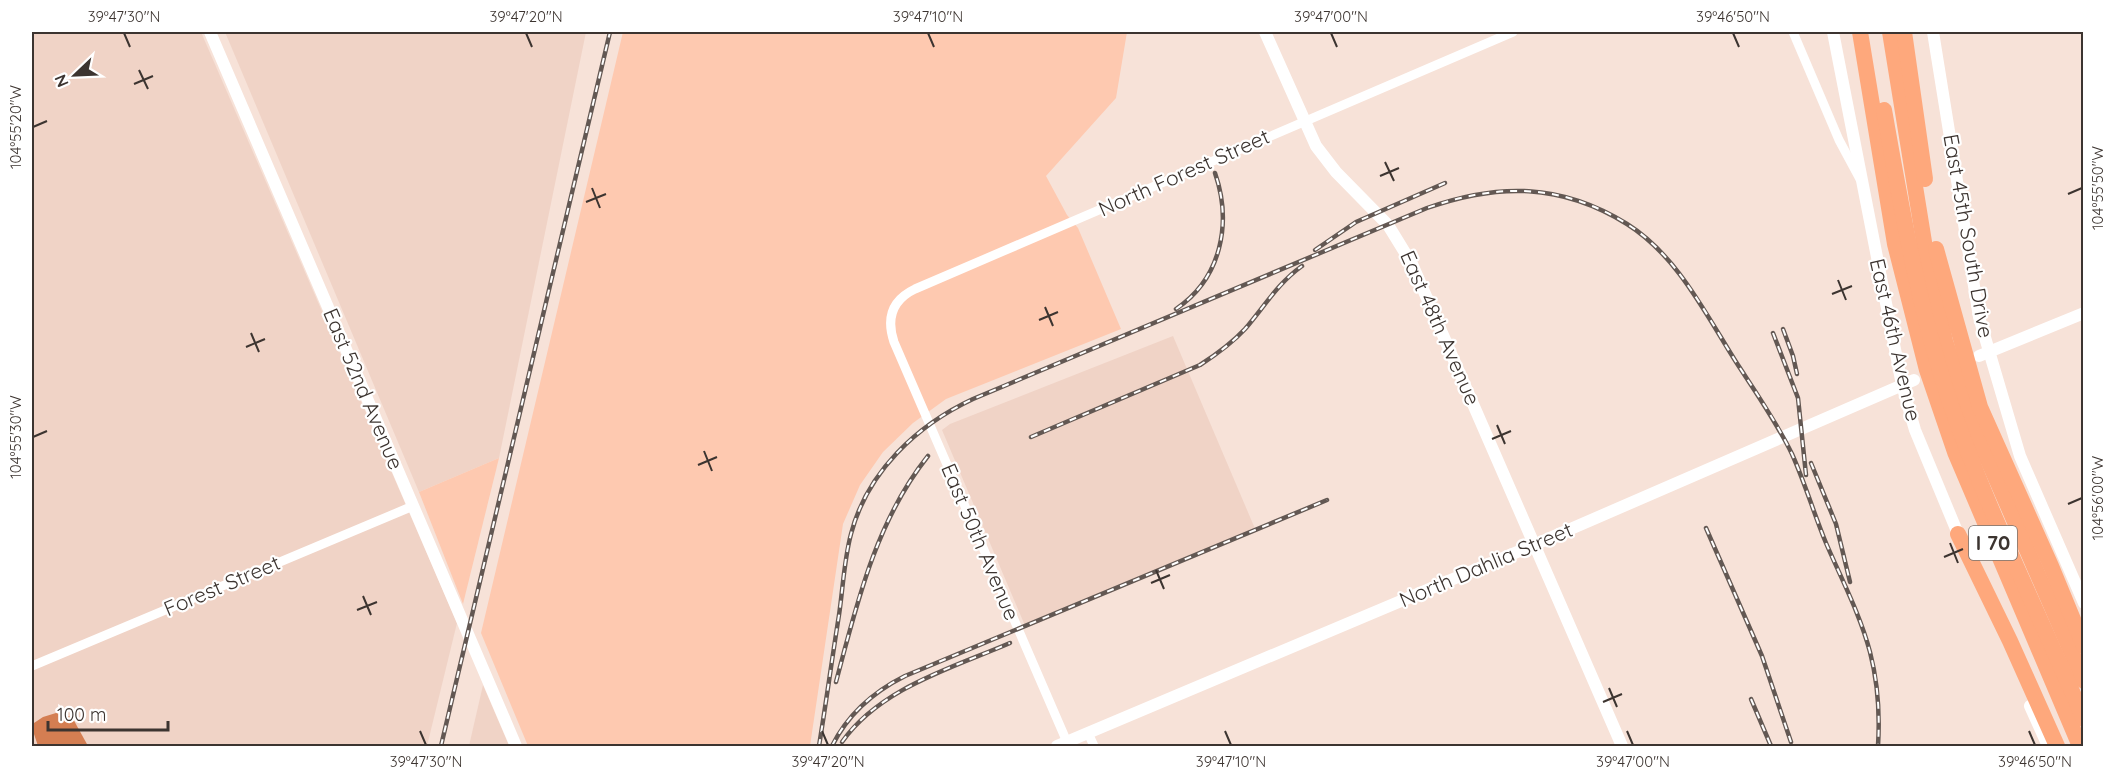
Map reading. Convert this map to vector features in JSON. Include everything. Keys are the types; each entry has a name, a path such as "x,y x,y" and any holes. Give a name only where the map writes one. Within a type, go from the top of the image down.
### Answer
{"highway":[{"path":"1852,32 1884,180"},
{"name":"I 70","path":"1860,32 1895,244 1939,343 1954,391 2084,646"},
{"path":"1871,32 1914,274 1939,343"},
{"path":"1890,32 1939,343"},
{"name":"I 70","path":"1904,32 1930,218 1939,343 1954,391 1955,452 2080,747"},
{"path":"1909,65 1911,32"},
{"path":"1954,391 2084,681"},
{"path":"1954,391 1985,491 2084,719"},
{"path":"1958,534 2010,640 2057,747"},
{"path":"2054,688 2061,727 2069,747"}],"street":[{"name":"East 52nd Avenue","path":"210,32 516,747"},
{"name":"East 48th Avenue","path":"1265,32 1304,121 1329,164 1377,212 1406,252 1536,544 1622,747"},
{"name":"North Forest Street","path":"894,342 890,327 891,314 896,302 910,291 1513,32"},
{"name":"East 46th Avenue","path":"1793,32 1839,140 1861,182 1902,385 1919,439 2048,747"},
{"path":"1833,32 1861,182"},
{"name":"East 45th South Drive","path":"1933,32 1984,354 2020,456 2084,603"},
{"path":"1984,354 2084,313"},
{"name":"East 50th Avenue","path":"894,342 1062,744"},
{"name":"North Dahlia Street","path":"1062,744 1536,544 1914,380"},
{"name":"Forest Street","path":"32,666 413,506"},
{"path":"1088,733 1094,747"}],"shaded area":[{"path":"32,32 201,32 457,623 427,746 32,746"},
{"path":"225,32 586,32 499,458 419,492"},
{"path":"623,32 1127,32 1116,98 1046,176 1067,215 1078,228 1121,329 946,399 913,423 883,452 860,485 843,524 810,746 528,746 481,633"},
{"path":"1173,336 1256,531 1026,628 942,430 950,424"},
{"path":"499,458 463,604 419,492"},
{"path":"483,685 507,741 509,746 469,746"},
{"path":"56,713 72,717 88,746 38,746 33,731 34,723"}],"railway":[{"path":"441,746 610,32"},
{"path":"1176,309 1204,282 1219,248 1223,211 1215,173"},
{"path":"1315,250 1356,222 1445,183"},
{"path":"819,746 851,534 869,490 897,453 914,437 933,422 973,399 1427,208 1479,194 1504,191 1553,194 1578,201 1627,224 1661,252 1690,288 1780,431 1792,454 1866,638 1877,687 1878,746"},
{"path":"1031,437 1200,365 1240,334 1278,288 1302,266"},
{"path":"1783,329 1797,374"},
{"path":"1773,333 1798,398 1806,475"},
{"path":"836,682 870,564 895,508 910,481 928,456"},
{"path":"1811,463 1836,524 1850,582"},
{"path":"832,746 838,734 862,705 882,689 905,676 1327,500"},
{"path":"1706,528 1762,656 1791,742"},
{"path":"842,742 876,707 897,694 941,671 1010,643"},
{"path":"1751,699 1771,746"}]}
